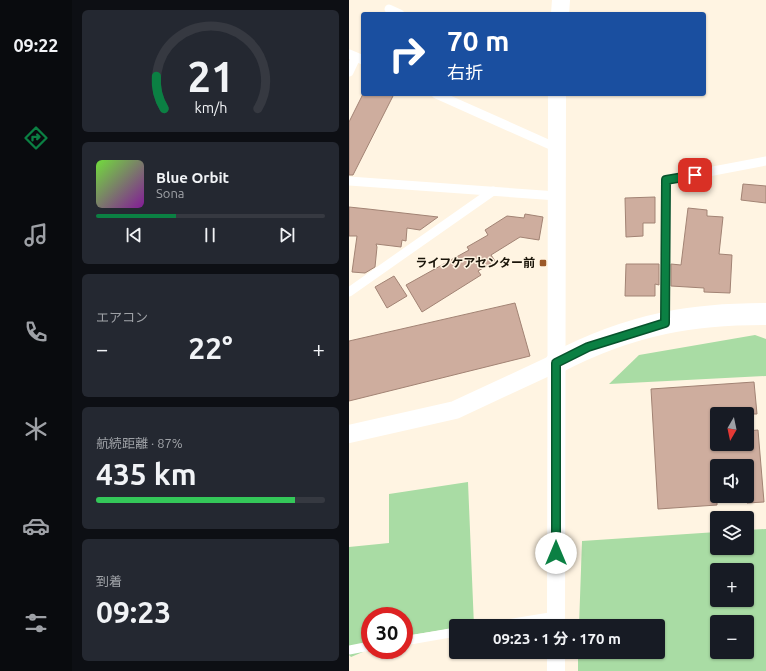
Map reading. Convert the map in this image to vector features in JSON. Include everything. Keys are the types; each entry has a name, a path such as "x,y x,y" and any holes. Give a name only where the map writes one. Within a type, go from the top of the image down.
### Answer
{"street":[{"path":"560,12 561,0"},
{"path":"556,619 557,96"},
{"path":"349,434 455,410 588,347 665,323 700,317 766,314"},
{"path":"556,659 556,671"}],"lane":[{"path":"389,9 396,12"},
{"path":"349,72 356,57"},
{"path":"440,96 557,148"},
{"path":"665,323 666,180 766,161"},
{"path":"349,181 557,196"},
{"path":"349,292 493,192"},
{"path":"413,639 449,633"},
{"path":"349,650 361,648"}],"green space":[{"path":"755,335 766,339 766,376 609,384 639,355"},
{"path":"468,482 474,619 449,619 449,629 413,635 413,607 361,607 361,653 351,657 349,655 349,547 389,543 389,494"},
{"path":"766,529 766,671 578,671 578,659 665,659 665,619 579,619 582,541 710,532 710,555 754,555 754,530"}],"building":[{"path":"362,96 393,96 353,175 349,175 349,122"},
{"path":"743,184 766,186 766,203 741,200"},
{"path":"655,197 655,223 643,223 643,236 626,237 625,198"},
{"path":"349,207 438,217 420,230 407,228 406,241 402,240 401,247 376,244 375,267 365,273 352,272 357,236 349,236"},
{"path":"688,208 707,210 707,216 723,217 719,254 732,255 730,293 704,292 704,288 671,286 671,264 681,265"},
{"path":"525,214 543,217 539,240 520,237 491,255 495,261 478,271 481,275 422,312 406,285 469,250 467,247 488,235 485,230 507,216 524,218"},
{"path":"626,264 659,264 659,285 655,284 655,296 625,296"},
{"path":"394,276 407,296 387,308 375,287"},
{"path":"515,303 530,356 349,401 349,341"},
{"path":"754,382 757,414 754,414 754,407 710,407 710,451 754,451 754,430 758,430 764,502 754,503 754,459 710,459 710,503 717,503 717,505 658,509 651,389"}],"place":[{"name":"ライフケアセンター前","path":"543,263"}],"route":[{"path":"556,553 556,363 588,347 624,334 665,323 666,180 695,175"}]}
